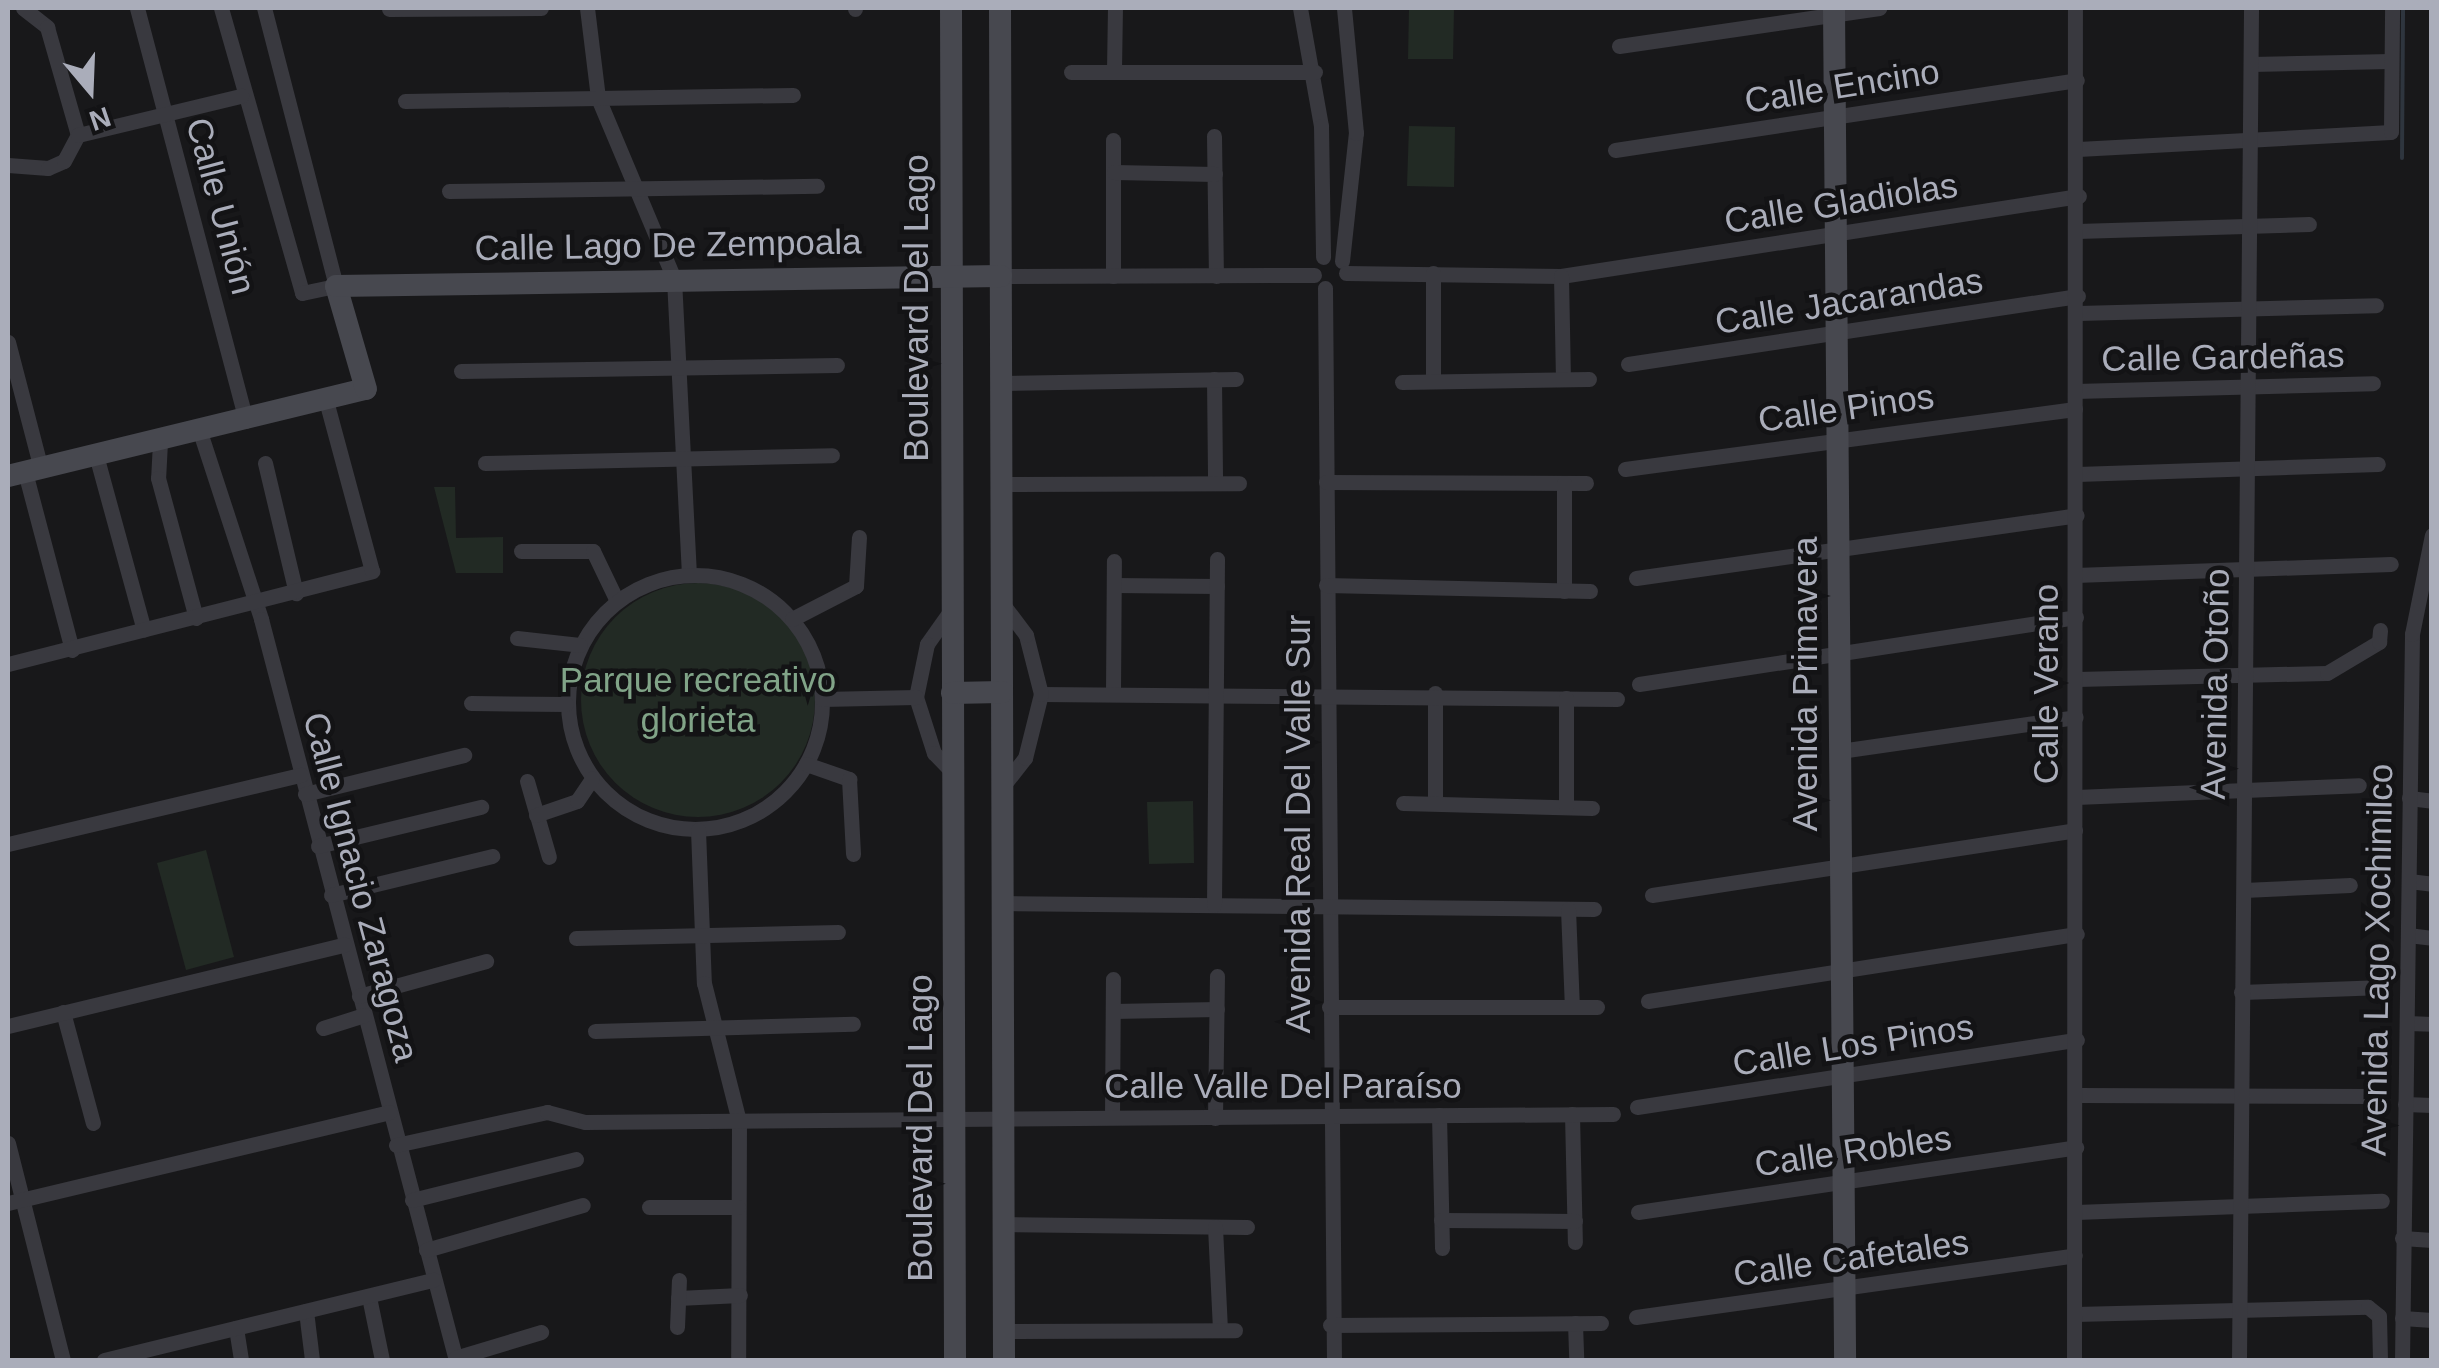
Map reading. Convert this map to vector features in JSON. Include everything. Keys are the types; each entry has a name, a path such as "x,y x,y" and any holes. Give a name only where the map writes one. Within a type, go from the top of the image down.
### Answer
{"street":[{"path":"8,164 48,168 64,161 78,135 46,27 23,8"},
{"name":"Calle Unión","path":"137,8 246,421"},
{"path":"222,8 241,96 302,293 336,286"},
{"path":"25,472 366,389 264,8"},
{"path":"389,9 541,8"},
{"path":"587,8 598,98 644,191 674,279 677,458 690,575"},
{"name":"Boulevard Del Lago","path":"951,8 954,1360"},
{"path":"1000,8 1004,1360"},
{"path":"1114,8 1114,70"},
{"path":"1300,8 1315,72 1324,256 1314,274"},
{"path":"1314,274 1325,288 1344,267 1356,134 1344,8"},
{"path":"1619,46 1834,11 1879,8"},
{"name":"Calle Verano","path":"2074,1360 2078,1040 2075,8"},
{"name":"Avenida Otoño","path":"2239,1360 2244,573 2254,469 2251,8"},
{"path":"2078,149 2251,144 2391,132 2392,8"},
{"name":"Avenida Primavera","path":"1834,11 1841,548 1839,972 1844,1360"},
{"path":"2250,64 2390,62"},
{"path":"1072,72 1315,72"},
{"name":"Calle Encino","path":"1616,150 2077,80"},
{"path":"405,101 793,94"},
{"path":"78,135 241,96"},
{"path":"1214,136 1216,276"},
{"path":"1113,140 1113,276"},
{"path":"1114,172 1215,174"},
{"path":"449,191 817,186"},
{"name":"Calle Gladiolas","path":"1324,256 1344,267 1561,276 2078,196"},
{"path":"2077,231 2309,224"},
{"path":"1434,272 1434,380"},
{"path":"1001,276 1314,274"},
{"name":"Calle Lago De Zempoala","path":"336,286 1001,276"},
{"path":"1561,276 1563,379"},
{"name":"Avenida Real Del Valle Sur","path":"1325,288 1330,1326 1334,1360"},
{"name":"Calle Jacarandas","path":"1628,364 2078,304 2376,305"},
{"path":"8,342 25,472 72,650"},
{"path":"461,371 837,365"},
{"path":"1214,380 1215,482"},
{"path":"1000,383 1236,380"},
{"path":"1402,382 1589,380"},
{"name":"Calle Gardeñas","path":"2075,391 2372,383"},
{"path":"8,664 372,571 326,400"},
{"name":"Calle Pinos","path":"1625,469 2075,409"},
{"name":"Calle Ignacio Zaragoza","path":"200,432 301,775 396,1145 456,1359"},
{"path":"160,442 158,478 196,618"},
{"path":"485,463 832,455"},
{"path":"96,456 144,630"},
{"path":"265,463 296,593"},
{"path":"2077,474 2378,464"},
{"path":"1326,482 1586,482"},
{"path":"1000,484 1239,483"},
{"path":"1564,483 1564,591"},
{"path":"1636,578 2077,515"},
{"name":"Avenida Lago Xochimilco","path":"2402,1360 2412,634 2432,534"},
{"path":"792,619 856,586 859,538"},
{"path":"522,552 594,551 617,601"},
{"path":"1214,905 1216,558"},
{"path":"1112,692 1114,561"},
{"path":"2075,574 2244,573 2391,564"},
{"path":"690,575 746,585 792,619 822,699 806,764 772,804 698,830 638,817 592,779 566,704 580,644 617,601 690,575"},
{"path":"1114,585 1217,586"},
{"path":"1326,585 1590,591"},
{"path":"1001,602 1026,635 1041,694 1025,758 1003,786"},
{"path":"952,609 928,644 916,697 934,753 955,775"},
{"path":"1639,684 2076,617"},
{"path":"2078,679 2328,673 2378,642 2380,630"},
{"path":"2412,634 2432,638"},
{"path":"517,638 580,644"},
{"path":"1041,694 1217,691 1616,699"},
{"path":"952,693 1002,692"},
{"path":"1434,693 1435,802"},
{"path":"822,699 916,697"},
{"path":"1566,698 1566,807"},
{"path":"471,703 566,704"},
{"path":"2412,714 2432,718"},
{"path":"1840,751 2076,717"},
{"path":"305,794 464,756"},
{"path":"806,764 849,780 853,854"},
{"path":"8,844 301,775"},
{"path":"536,815 576,801 592,779"},
{"path":"527,781 548,858"},
{"path":"2076,796 2358,784"},
{"path":"2410,798 2432,801"},
{"path":"1403,803 1592,808"},
{"path":"318,846 481,807"},
{"path":"698,830 699,937 715,1029 739,1121 738,1360"},
{"path":"1652,895 2075,830"},
{"path":"330,896 492,856"},
{"path":"2409,881 2432,884"},
{"path":"2244,890 2350,885"},
{"path":"1002,903 1594,909"},
{"path":"1568,909 1572,1007"},
{"path":"576,938 838,932"},
{"path":"1648,1001 2077,934"},
{"path":"2408,935 2432,938"},
{"path":"8,1026 344,945"},
{"path":"359,996 486,961"},
{"path":"1216,1118 1217,976"},
{"path":"1112,1118 1113,979"},
{"path":"2240,992 2384,987"},
{"path":"1329,1006 1597,1008"},
{"path":"1113,1010 1217,1010"},
{"path":"63,1012 93,1124"},
{"path":"323,1028 364,1015"},
{"path":"2407,1023 2432,1024"},
{"path":"595,1031 853,1024"},
{"name":"Calle Los Pinos","path":"1637,1107 1841,1080 2078,1040"},
{"path":"2077,1094 2240,1092 2373,1096"},
{"path":"2405,1104 2432,1105"},
{"path":"15,1202 389,1112"},
{"name":"Calle Valle Del Paraíso","path":"396,1145 547,1112 584,1122 1612,1114"},
{"path":"1572,1114 1575,1242"},
{"path":"1439,1115 1442,1248"},
{"path":"8,1143 15,1202 63,1360"},
{"name":"Calle Robles","path":"1638,1212 1844,1185 2076,1148"},
{"path":"412,1200 576,1159"},
{"path":"2076,1212 2382,1201"},
{"path":"426,1250 582,1205"},
{"path":"649,1207 738,1207"},
{"path":"1441,1220 1574,1221"},
{"path":"1004,1224 1247,1228"},
{"path":"1004,1331 1228,1330 1215,1227"},
{"path":"2402,1238 2432,1240"},
{"name":"Calle Cafetales","path":"1636,1318 1846,1291 2075,1255"},
{"path":"104,1360 171,1352 236,1328 433,1280"},
{"path":"677,1328 678,1280"},
{"path":"369,1296 382,1360"},
{"path":"678,1298 740,1296"},
{"path":"2074,1314 2238,1308 2376,1309 2380,1360"},
{"path":"306,1311 312,1360"},
{"path":"2402,1318 2432,1320"},
{"path":"1575,1323 1576,1360"},
{"path":"1330,1326 1600,1323"},
{"path":"236,1328 241,1360"},
{"path":"456,1359 541,1332"}],"green space":[{"path":"1409,8 1454,8 1453,59 1408,59"},
{"path":"1409,126 1455,127 1454,187 1407,186"},
{"path":"434,487 455,487 456,538 503,537 503,573 456,573"},
{"name":"Parque recreativo glorieta","path":"698,583 743,592 781,617 806,655 815,700 806,745 781,783 743,808 698,817 653,808 615,783 590,745 581,700 590,655 615,617 653,592"},
{"path":"1193,801 1194,863 1149,864 1147,802"},
{"path":"206,850 234,957 186,970 157,863"}],"waterway":[{"path":"2402,158 2403,8"}]}
